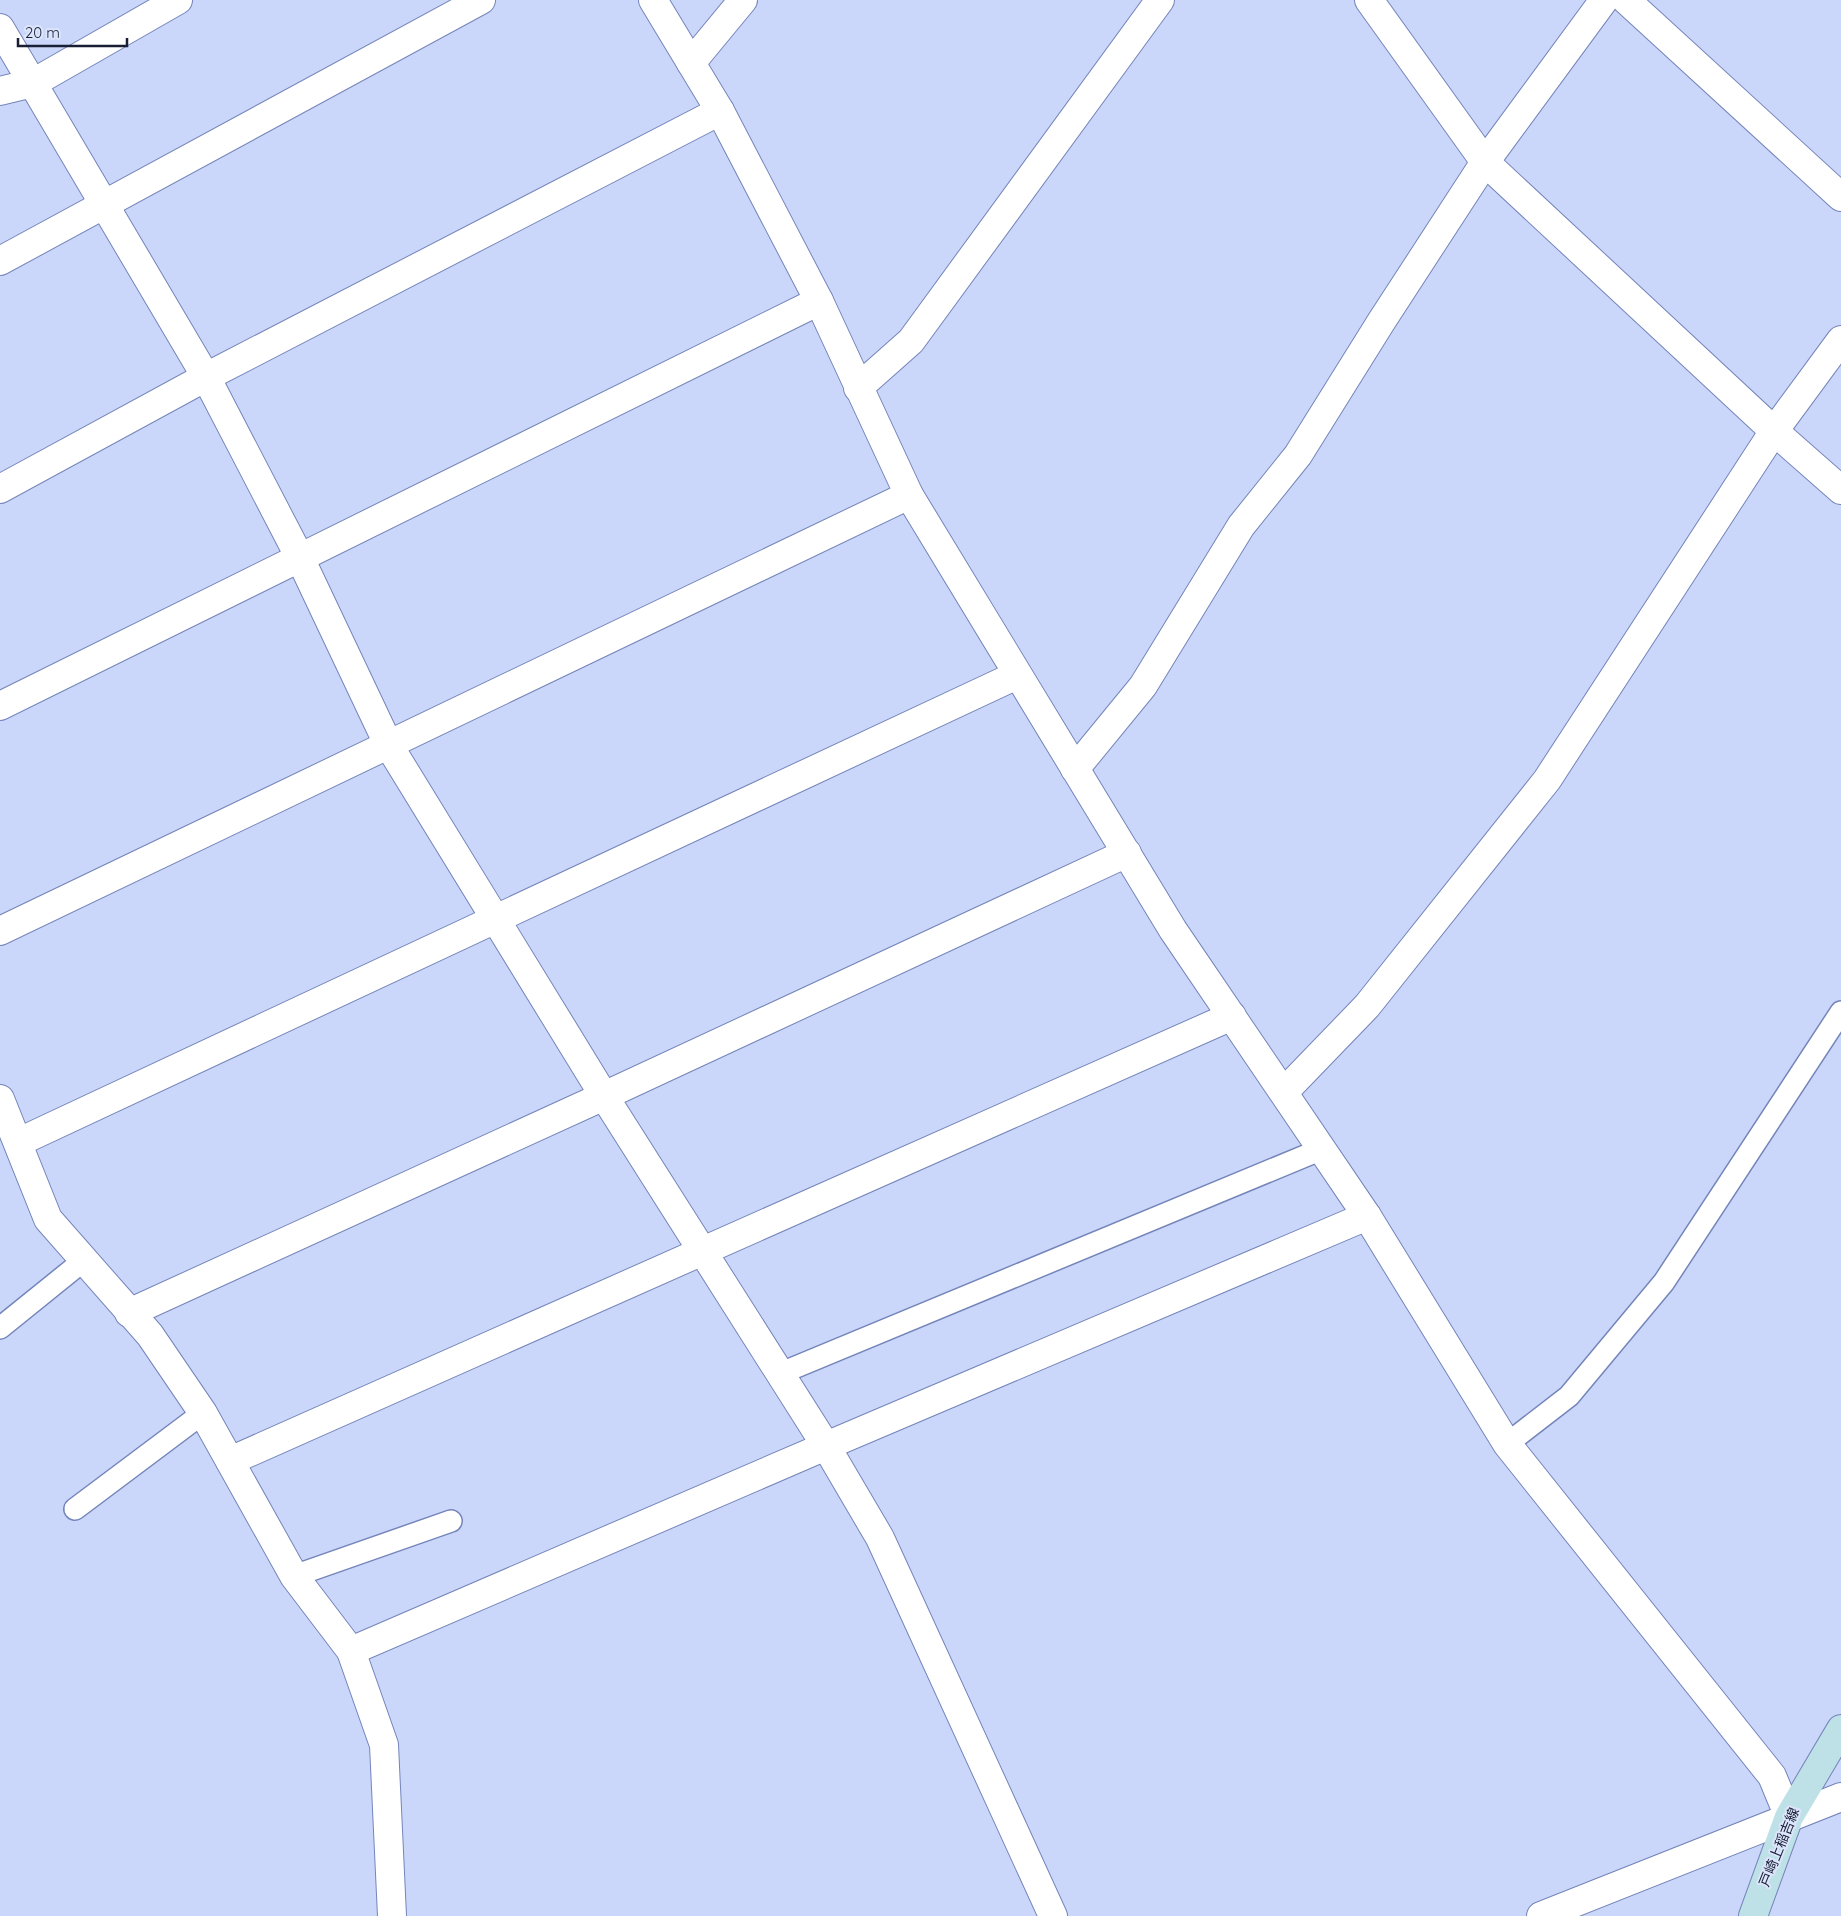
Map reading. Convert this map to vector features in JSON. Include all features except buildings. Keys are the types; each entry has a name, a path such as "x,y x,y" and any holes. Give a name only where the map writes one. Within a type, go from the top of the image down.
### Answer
{"main road":[{"name":"戸崎上稲吉線","path":"1753,1916 1789,1817 1841,1729"}],"street":[{"path":"0,91 33,83 178,0"},
{"path":"0,262 481,0"},
{"path":"653,0 720,111 819,301 909,495 1173,930 1368,1216 1507,1444 1772,1776 1789,1817"},
{"path":"691,63 742,0"},
{"path":"858,388 911,340 1160,0"},
{"path":"1369,0 1485,162 1774,431 1841,490"},
{"path":"1075,768 1143,686 1241,526 1298,455 1380,322 1485,162 1604,0"},
{"path":"1626,0 1841,198"},
{"path":"0,28 206,377 300,558 388,744 701,1252 826,1446 880,1538 1053,1916"},
{"path":"0,488 206,377 720,111"},
{"path":"0,706 819,301"},
{"path":"1284,1092 1367,1006 1547,780 1774,431 1841,340"},
{"path":"0,931 909,495"},
{"path":"19,1142 1017,675"},
{"path":"130,1313 604,1096 1126,853"},
{"path":"230,1461 1232,1016"},
{"path":"0,1099 19,1142 48,1220 150,1335 203,1413 294,1576 351,1651 384,1745 392,1916"},
{"path":"351,1651 826,1446 1368,1216"},
{"path":"1541,1916 1841,1797"}],"lane":[{"path":"1507,1444 1569,1396 1664,1282 1841,1012"},
{"path":"779,1374 1322,1148"},
{"path":"0,1328 83,1261"},
{"path":"74,1509 203,1413"},
{"path":"294,1576 451,1521"}]}
